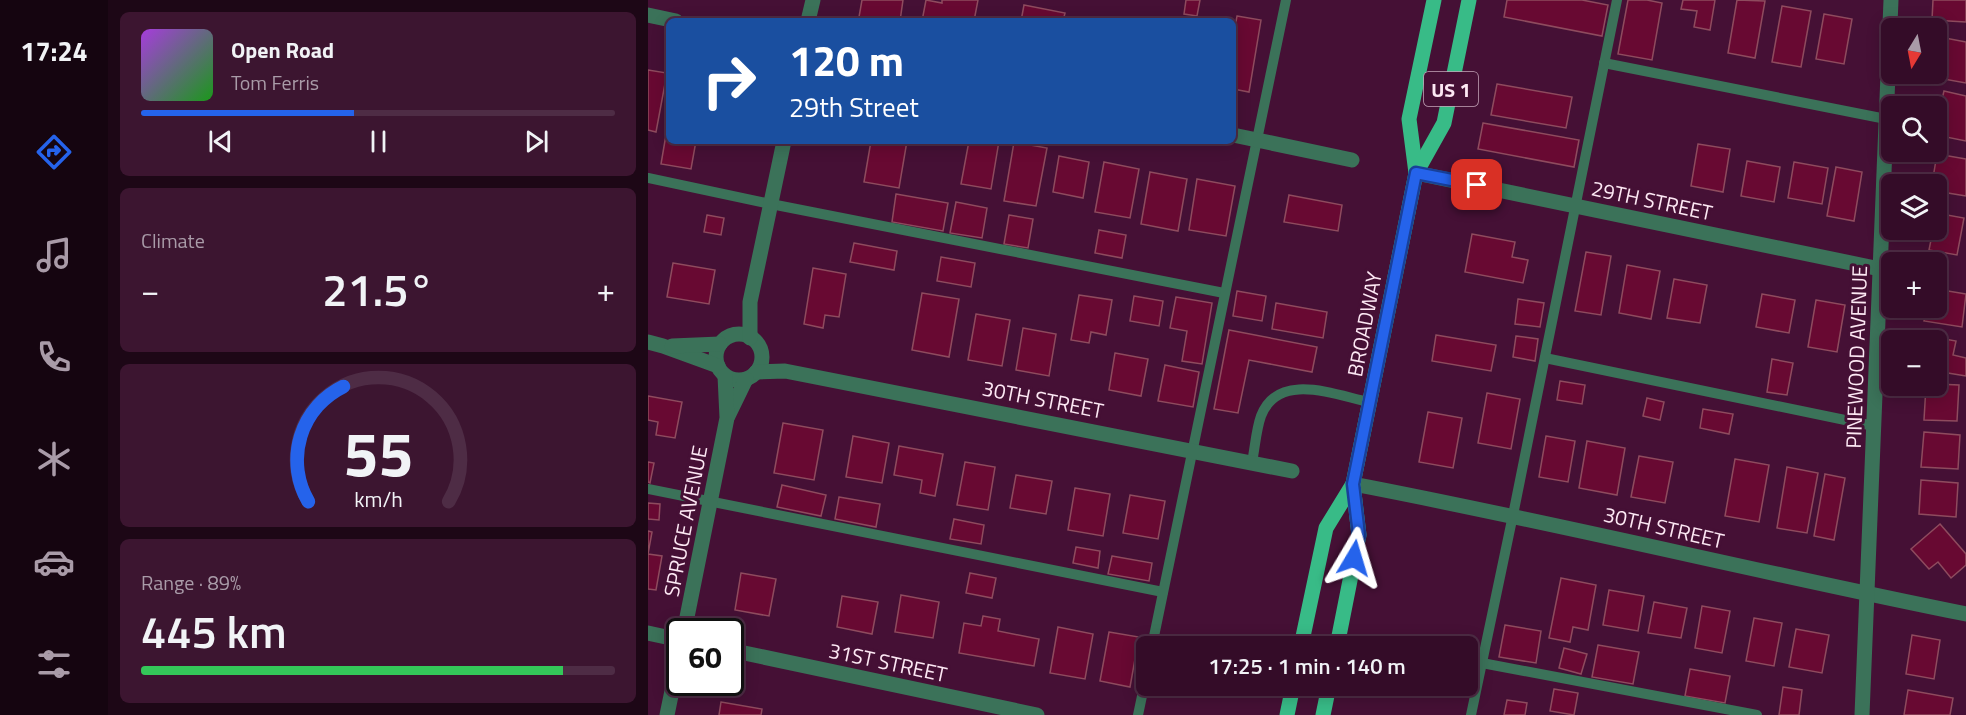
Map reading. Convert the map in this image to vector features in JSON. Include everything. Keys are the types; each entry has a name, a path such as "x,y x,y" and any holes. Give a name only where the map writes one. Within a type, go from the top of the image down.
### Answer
{"main road":[{"name":"BROADWAY","path":"1416,173 1409,119 1434,0"},
{"name":"BROADWAY","path":"1338,636 1359,535 1353,484 1416,173 1444,123 1469,0"},
{"name":"BROADWAY","path":"1303,636 1326,528 1353,484"},
{"path":"1287,715 1291,696"},
{"path":"1323,715 1327,696"}],"street":[{"path":"809,18 813,0"},
{"name":"PINEWOOD AVENUE","path":"1887,96 1891,0"},
{"path":"648,15 666,19"},
{"path":"1236,136 1352,160"},
{"path":"648,342 722,371 735,380 751,375 760,365 750,302 783,144"},
{"name":"PINEWOOD AVENUE","path":"1862,715 1884,162"},
{"name":"29TH STREET","path":"1416,173 1880,269"},
{"path":"722,371 716,356 750,302"},
{"path":"663,346 726,340 744,335 755,344"},
{"name":"30TH STREET","path":"755,344 785,371"},
{"name":"SPRUCE AVENUE","path":"687,618 727,418 722,371"},
{"name":"30TH STREET","path":"751,375 785,371 1292,471"},
{"name":"SPRUCE AVENUE","path":"727,418 751,375"},
{"name":"30TH STREET","path":"1353,484 1514,515 1866,594 1966,614"},
{"path":"648,633 666,637"},
{"name":"31ST STREET","path":"744,653 1037,715"},
{"path":"667,715 671,696"}],"lane":[{"path":"1154,636 1286,0"},
{"path":"1471,715 1514,515 1617,0"},
{"path":"1604,63 1881,118"},
{"path":"648,178 1224,293"},
{"path":"1545,358 1874,426"},
{"path":"1252,462 1261,417 1268,403 1284,390 1301,388 1369,402"},
{"path":"648,489 1163,592"},
{"path":"1482,663 1757,715"},
{"path":"1138,715 1142,696"}],"building":[{"path":"862,0 903,0 900,18 859,17"},
{"path":"926,0 942,3 942,0 978,0 975,18 923,18"},
{"path":"1186,0 1200,0 1197,16 1184,14"},
{"path":"1507,0 1582,0 1608,5 1602,36 1504,17"},
{"path":"1628,0 1662,3 1652,60 1618,54"},
{"path":"1683,0 1715,0 1710,30 1694,27 1697,11 1681,9"},
{"path":"1737,0 1765,1 1755,58 1728,53"},
{"path":"1933,0 1966,0 1966,22 1932,18"},
{"path":"1024,5 1065,13 1064,18 1022,18"},
{"path":"1782,6 1811,11 1801,67 1772,62"},
{"path":"1824,14 1852,19 1844,64 1816,59"},
{"path":"1237,16 1261,20 1249,92 1236,90"},
{"path":"1947,38 1966,42 1966,83 1947,80"},
{"path":"648,70 666,73 666,78 656,132 648,130"},
{"path":"1497,84 1572,97 1566,128 1491,115"},
{"path":"1944,91 1966,96 1966,141 1947,137 1947,96 1943,96"},
{"path":"1483,123 1579,140 1574,167 1478,149"},
{"path":"666,135 666,144 695,144 691,169 661,164"},
{"path":"870,144 906,144 899,188 864,182"},
{"path":"968,144 998,144 991,189 961,184"},
{"path":"1014,144 1047,148 1036,206 1004,201"},
{"path":"1698,144 1730,149 1723,192 1691,186"},
{"path":"1059,156 1089,162 1083,198 1053,192"},
{"path":"1947,156 1966,159 1966,196 1947,193 1947,174 1934,174 1936,162 1947,162"},
{"path":"1747,161 1780,167 1774,202 1741,196"},
{"path":"1104,162 1139,169 1130,218 1095,212"},
{"path":"1794,162 1828,168 1822,204 1788,198"},
{"path":"1836,167 1862,172 1854,221 1827,216"},
{"path":"1150,172 1187,179 1178,231 1141,224"},
{"path":"1197,179 1235,186 1226,236 1189,230"},
{"path":"896,194 948,203 943,231 892,222"},
{"path":"1289,195 1342,205 1338,231 1284,222"},
{"path":"956,202 987,208 982,238 950,233"},
{"path":"707,215 724,218 721,235 704,232"},
{"path":"1009,215 1033,219 1028,248 1004,244"},
{"path":"1947,215 1964,218 1957,255 1929,250 1931,240 1947,240"},
{"path":"1099,230 1126,235 1122,258 1095,253"},
{"path":"1472,234 1515,242 1512,257 1528,260 1523,283 1465,272"},
{"path":"854,243 897,251 894,270 850,262"},
{"path":"1586,252 1611,256 1601,315 1575,311"},
{"path":"941,257 975,263 971,287 937,281"},
{"path":"673,263 715,270 709,304 667,297"},
{"path":"1627,265 1660,271 1651,319 1619,313"},
{"path":"813,268 846,274 839,317 825,315 823,328 804,324"},
{"path":"1674,279 1707,285 1700,323 1667,318"},
{"path":"1237,291 1266,296 1262,321 1233,316"},
{"path":"1947,291 1966,294 1962,327 1924,321 1925,318 1947,318"},
{"path":"922,293 959,299 949,357 912,350"},
{"path":"1762,294 1795,300 1789,333 1756,327"},
{"path":"1079,295 1112,300 1106,335 1091,332 1089,343 1071,340"},
{"path":"1134,296 1163,301 1159,326 1130,321"},
{"path":"1176,297 1212,303 1202,364 1182,361 1187,331 1170,328"},
{"path":"1518,299 1544,303 1540,327 1515,324"},
{"path":"1816,300 1845,305 1837,352 1808,347"},
{"path":"1276,303 1327,312 1323,338 1272,329"},
{"path":"976,314 1010,320 1002,366 968,360"},
{"path":"1023,328 1056,334 1049,376 1016,370"},
{"path":"1229,330 1317,347 1312,372 1249,360 1238,413 1214,409"},
{"path":"1436,335 1496,345 1491,371 1432,361"},
{"path":"1516,336 1538,339 1535,361 1513,357"},
{"path":"1947,339 1956,341 1953,355 1966,358 1966,376 1947,373"},
{"path":"1115,353 1148,359 1141,396 1109,390"},
{"path":"1772,359 1793,363 1787,395 1767,392"},
{"path":"1165,365 1199,372 1193,407 1158,401"},
{"path":"1560,381 1585,385 1582,404 1557,400"},
{"path":"1947,384 1959,385 1957,421 1924,420 1925,396 1947,396"},
{"path":"1487,393 1520,399 1511,449 1478,443"},
{"path":"648,396 682,402 675,438 656,435 658,422 648,420"},
{"path":"1647,398 1664,402 1660,420 1643,416"},
{"path":"1703,409 1733,414 1729,434 1700,428"},
{"path":"1428,412 1462,418 1453,468 1419,462"},
{"path":"783,423 823,430 814,480 774,473"},
{"path":"1924,432 1960,435 1958,469 1921,467"},
{"path":"853,436 889,443 882,483 846,477"},
{"path":"1546,436 1575,441 1568,482 1539,477"},
{"path":"1587,441 1625,448 1617,495 1579,488"},
{"path":"899,446 943,454 935,496 920,493 922,480 894,475"},
{"path":"1639,456 1673,462 1665,503 1631,497"},
{"path":"1735,459 1769,465 1759,522 1725,516"},
{"path":"648,462 654,463 650,483 648,482"},
{"path":"965,462 995,467 988,510 957,505"},
{"path":"1787,467 1818,473 1807,533 1777,528"},
{"path":"1825,474 1845,478 1834,540 1814,536"},
{"path":"1016,475 1052,481 1046,514 1010,508"},
{"path":"1921,480 1958,483 1956,517 1919,514"},
{"path":"782,485 826,495 821,516 777,507"},
{"path":"1075,488 1110,494 1103,536 1068,530"},
{"path":"1130,495 1165,501 1158,539 1123,533"},
{"path":"839,497 880,504 876,527 835,519"},
{"path":"648,503 660,504 659,520 648,519"},
{"path":"954,519 984,525 981,544 950,539"},
{"path":"1940,524 1966,554 1966,565 1951,578 1938,562 1929,569 1911,549"},
{"path":"648,531 652,532 648,554"},
{"path":"1076,547 1100,551 1098,568 1073,563"},
{"path":"648,554 662,556 656,590 648,589"},
{"path":"1112,556 1152,563 1149,581 1108,574"},
{"path":"741,573 776,579 769,616 735,610"},
{"path":"970,573 996,578 992,598 966,593"},
{"path":"1561,578 1596,585 1588,630 1573,627 1570,642 1549,638"},
{"path":"1609,590 1644,596 1638,631 1603,625"},
{"path":"901,595 939,602 933,638 895,632"},
{"path":"842,596 878,602 872,634 837,627"},
{"path":"1654,602 1687,608 1681,638 1648,633"},
{"path":"1702,606 1730,611 1722,653 1695,648"},
{"path":"983,616 1000,619 998,631 1039,639 1034,666 959,653 964,623 981,626"},
{"path":"1754,618 1782,623 1774,666 1746,661"},
{"path":"1505,625 1541,631 1536,663 1499,657"},
{"path":"1058,627 1093,634 1085,679 1050,673"},
{"path":"1796,629 1829,635 1822,673 1789,667"},
{"path":"1109,632 1136,636 1136,654 1130,687 1100,681"},
{"path":"1912,635 1940,640 1934,679 1906,674"},
{"path":"1598,645 1639,652 1633,684 1592,677"},
{"path":"1564,648 1587,654 1581,674 1559,668"},
{"path":"1690,669 1730,676 1725,703 1685,696"},
{"path":"1783,687 1802,690 1799,715 1779,715"},
{"path":"1554,689 1578,693 1574,715 1550,711"},
{"path":"1908,690 1953,698 1950,715 1904,715"},
{"path":"1507,700 1527,703 1525,715 1504,715"},
{"path":"721,702 762,709 761,715 719,715"}],"route":[{"path":"1354,558 1359,535 1353,484 1416,173 1477,185"}]}
